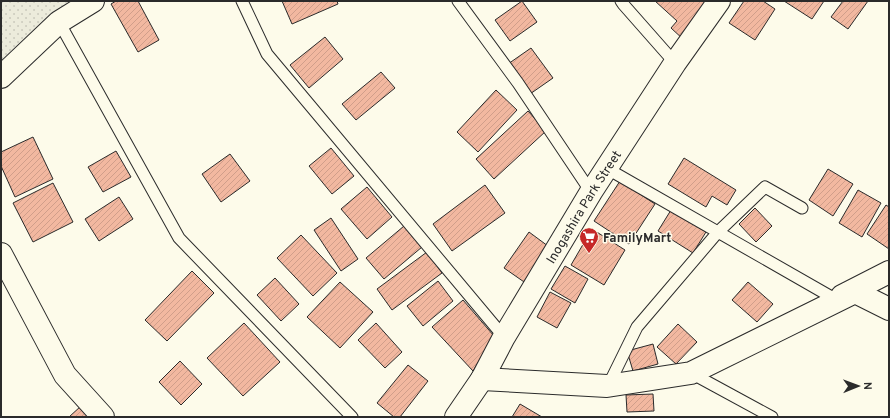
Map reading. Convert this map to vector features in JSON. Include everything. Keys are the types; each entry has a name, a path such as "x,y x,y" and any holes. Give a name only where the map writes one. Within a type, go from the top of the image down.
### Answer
{"street":[{"path":"1,77 59,22 93,1"},
{"name":"Inogashira Park Street","path":"456,417 482,379 504,337 606,168 675,63 719,1"},
{"path":"1,254 65,375 103,417"},
{"path":"836,300 889,272"},
{"path":"482,379 607,386 691,373 855,292 889,309"}],"lane":[{"path":"242,1 267,54 504,337"},
{"path":"458,1 518,83 591,192"},
{"path":"622,1 675,63"},
{"path":"59,22 179,238 352,417"},
{"path":"606,168 836,300"},
{"path":"607,386 637,327 718,232 765,187 802,208"},
{"path":"691,373 772,417"}],"shaded area":[{"path":"1,1 103,1 1,73"}],"building":[{"path":"116,1 138,1 159,40 138,52 111,4"},
{"path":"282,1 337,1 338,4 292,24"},
{"path":"522,1 537,22 510,41 495,20"},
{"path":"655,1 705,1 713,8 684,40 671,28 677,21"},
{"path":"744,1 763,1 775,9 755,40 729,23"},
{"path":"784,1 824,1 812,19"},
{"path":"843,1 868,1 848,29 831,17"},
{"path":"325,37 343,59 309,88 290,65"},
{"path":"531,48 553,78 530,94 508,64"},
{"path":"381,72 395,88 356,120 342,104"},
{"path":"496,90 517,110 478,152 457,132"},
{"path":"528,111 546,131 494,179 476,159"},
{"path":"33,137 53,179 15,197 1,166 1,152"},
{"path":"331,148 354,176 332,194 309,166"},
{"path":"116,151 131,177 103,192 88,167"},
{"path":"230,154 250,181 221,202 202,174"},
{"path":"684,158 736,190 727,205 712,196 706,207 668,184"},
{"path":"828,169 853,184 833,216 809,200"},
{"path":"620,181 655,204 629,244 594,221"},
{"path":"53,183 73,222 33,242 13,203"},
{"path":"485,185 505,213 452,251 433,224"},
{"path":"367,187 392,217 367,239 341,209"},
{"path":"858,190 881,203 862,237 839,223"},
{"path":"119,197 133,219 99,241 85,219"},
{"path":"886,205 889,207 889,249 867,234"},
{"path":"755,208 772,226 756,242 739,224"},
{"path":"671,210 706,232 693,253 658,231"},
{"path":"331,218 358,259 341,271 314,230"},
{"path":"404,226 422,247 384,279 366,258"},
{"path":"592,229 625,250 604,285 571,265"},
{"path":"529,232 552,249 527,284 504,268"},
{"path":"301,235 337,273 313,296 277,258"},
{"path":"427,252 442,273 392,310 377,289"},
{"path":"565,266 588,279 575,303 551,289"},
{"path":"192,271 214,293 167,341 145,320"},
{"path":"275,278 299,304 281,321 257,295"},
{"path":"438,281 453,301 423,326 407,306"},
{"path":"340,282 373,312 340,348 307,317"},
{"path":"748,282 773,304 757,322 732,300"},
{"path":"550,292 571,303 557,328 537,317"},
{"path":"463,300 494,336 473,371 432,327"},
{"path":"244,323 280,362 243,396 207,358"},
{"path":"376,323 402,352 385,368 358,340"},
{"path":"678,324 697,342 676,364 657,347"},
{"path":"653,344 658,364 633,371 627,351"},
{"path":"180,361 202,384 181,405 159,382"},
{"path":"408,365 428,381 400,417 394,417 377,403"},
{"path":"653,394 654,411 627,412 626,395"},
{"path":"520,404 542,417 512,417"},
{"path":"81,406 92,417 69,417"}],"place":[{"name":"FamilyMart","path":"589,254"}]}
